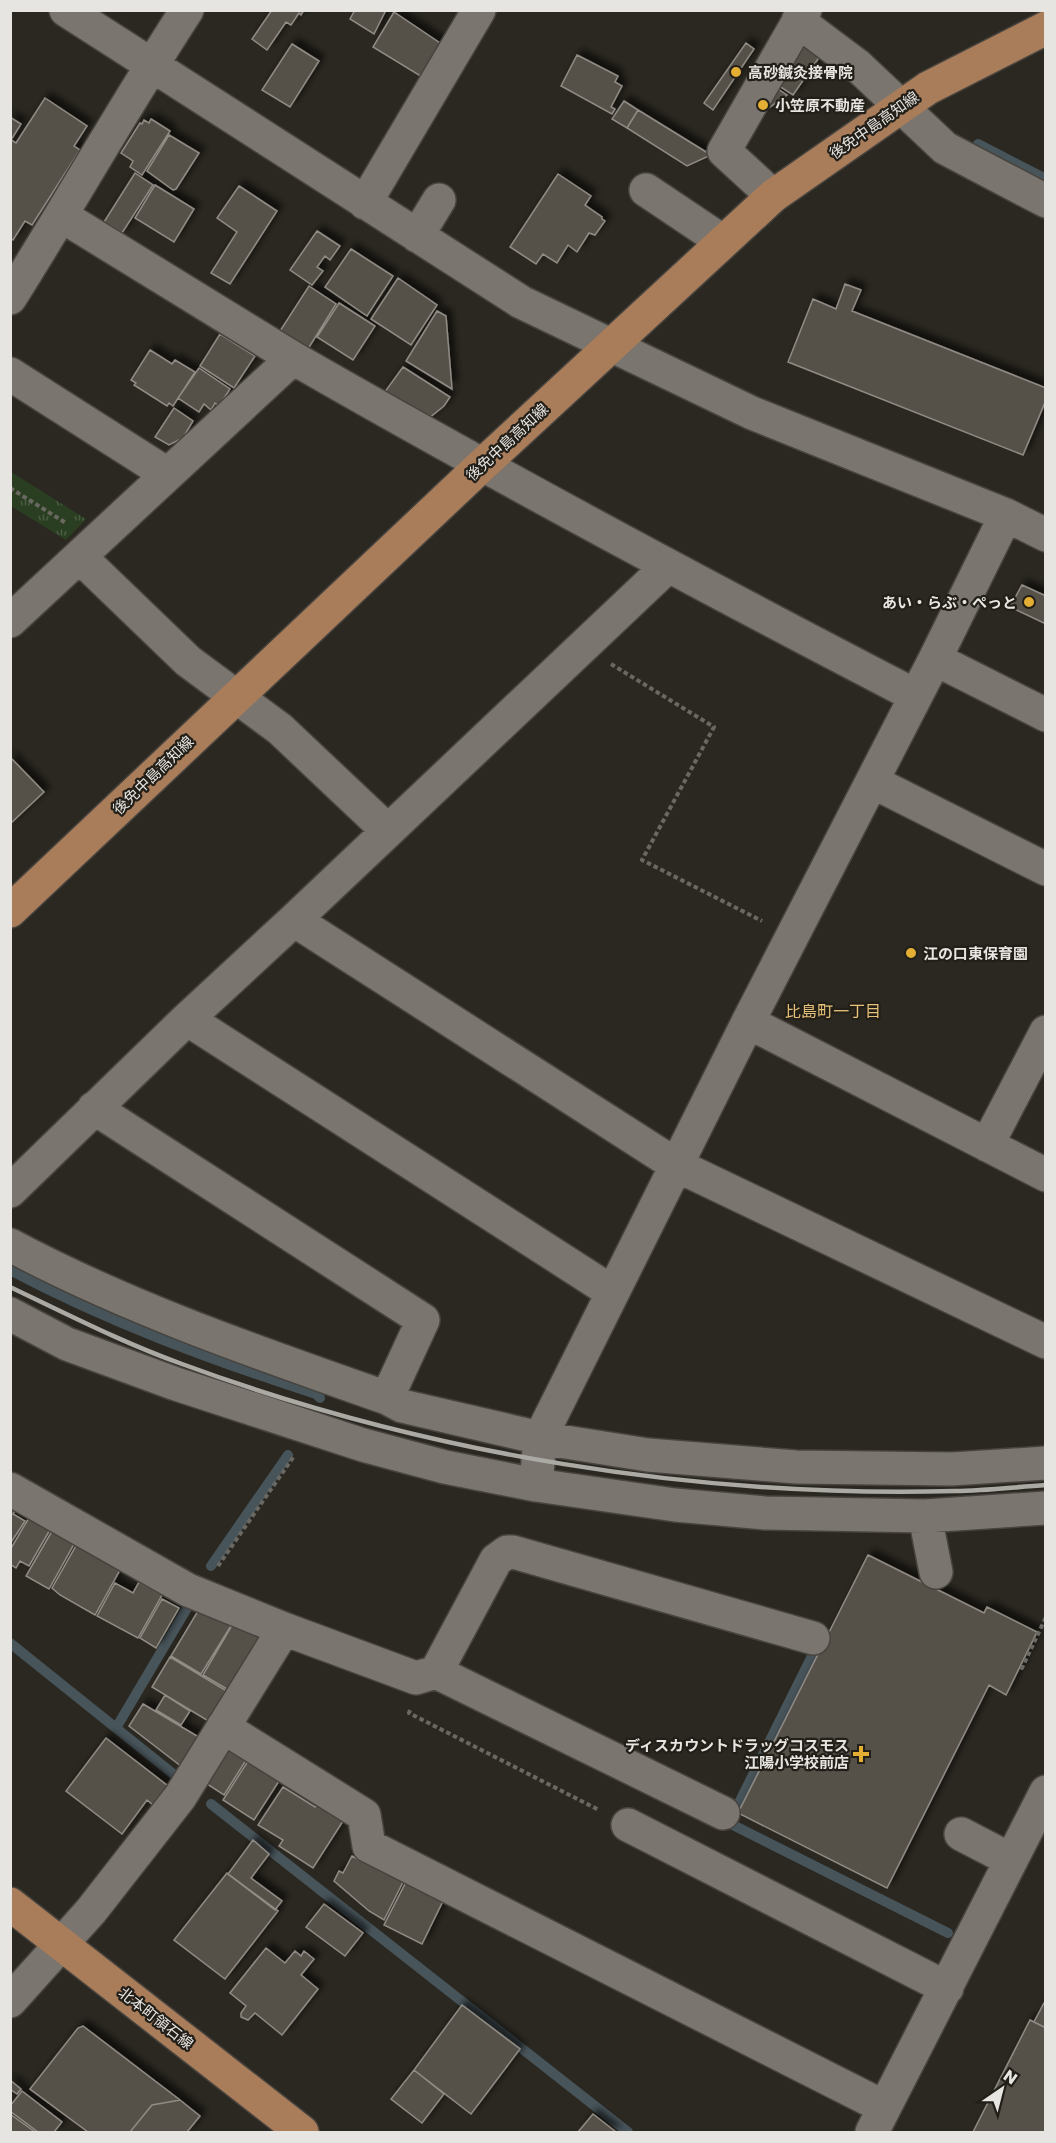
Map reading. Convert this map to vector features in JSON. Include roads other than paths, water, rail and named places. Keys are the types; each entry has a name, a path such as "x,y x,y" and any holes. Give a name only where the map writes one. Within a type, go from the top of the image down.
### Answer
{"main road":[{"name":"後免中島高知線","path":"10,911 481,466 773,196 928,88 1046,28"},
{"name":"北本町領石線","path":"10,1904 302,2133"}],"street":[{"path":"66,10 521,302 752,412 1006,515 1046,534"},
{"path":"10,298 187,10"},
{"path":"365,203 479,10"},
{"path":"773,196 724,151 801,16 945,148 1046,201"},
{"path":"646,190 722,241"},
{"path":"417,236 439,200"},
{"path":"62,216 293,358 481,466 667,567 916,696"},
{"path":"16,608 77,542 167,474 293,358"},
{"path":"10,374 167,474"},
{"path":"536,1485 540,1438 748,1022 873,782 1006,515"},
{"path":"77,542 188,661 280,729 388,831"},
{"path":"10,1191 187,1019 667,567"},
{"path":"935,659 1046,716"},
{"path":"873,782 1046,869"},
{"path":"294,920 676,1165 1046,1342"},
{"path":"187,1019 612,1292"},
{"path":"748,1022 1046,1175"},
{"path":"987,1145 1046,1032"},
{"path":"94,1108 423,1320 387,1398"},
{"path":"10,1245 77,1279 229,1342 387,1398 402,1406 540,1438 648,1455 796,1467 952,1469 1046,1463"},
{"path":"10,1314 67,1344 176,1384 363,1445 445,1467 536,1485 675,1505 765,1513 925,1516 1046,1508"},
{"path":"10,1489 188,1590 284,1629 426,1675 723,1813"},
{"path":"925,1516 936,1572"},
{"path":"426,1675 496,1560 507,1552 813,1638"},
{"path":"10,2001 91,1911 180,1797 284,1629"},
{"path":"222,1727 364,1815 369,1846 878,2120 1046,1792"},
{"path":"628,1825 946,1988"},
{"path":"961,1834 1011,1860"}],"waterway":[{"path":"978,144 1046,179"},
{"path":"10,1270 84,1307 160,1339 316,1394 320,1398"},
{"path":"211,1566 288,1455"},
{"path":"116,1728 190,1603"},
{"path":"10,1643 177,1777"},
{"path":"812,1656 729,1823 948,1933"},
{"path":"211,1804 628,2132"}],"railway":[{"path":"10,1287 117,1338 182,1364 275,1396 369,1423 465,1446 562,1464 660,1478 759,1487 857,1491 955,1491 1046,1485"}],"place":[{"name":"高砂鍼灸接骨院","path":"736,72"},
{"name":"小笠原不動産","path":"763,105"},
{"name":"あい・らぶ・ぺっと","path":"1029,602"},
{"name":"江の口東保育園","path":"911,953"},
{"name":"ディスカウントドラッグコスモス 江陽小学校前店","path":"861,1754"}],"district":[{"name":"比島町一丁目","path":"833,1011"}]}
